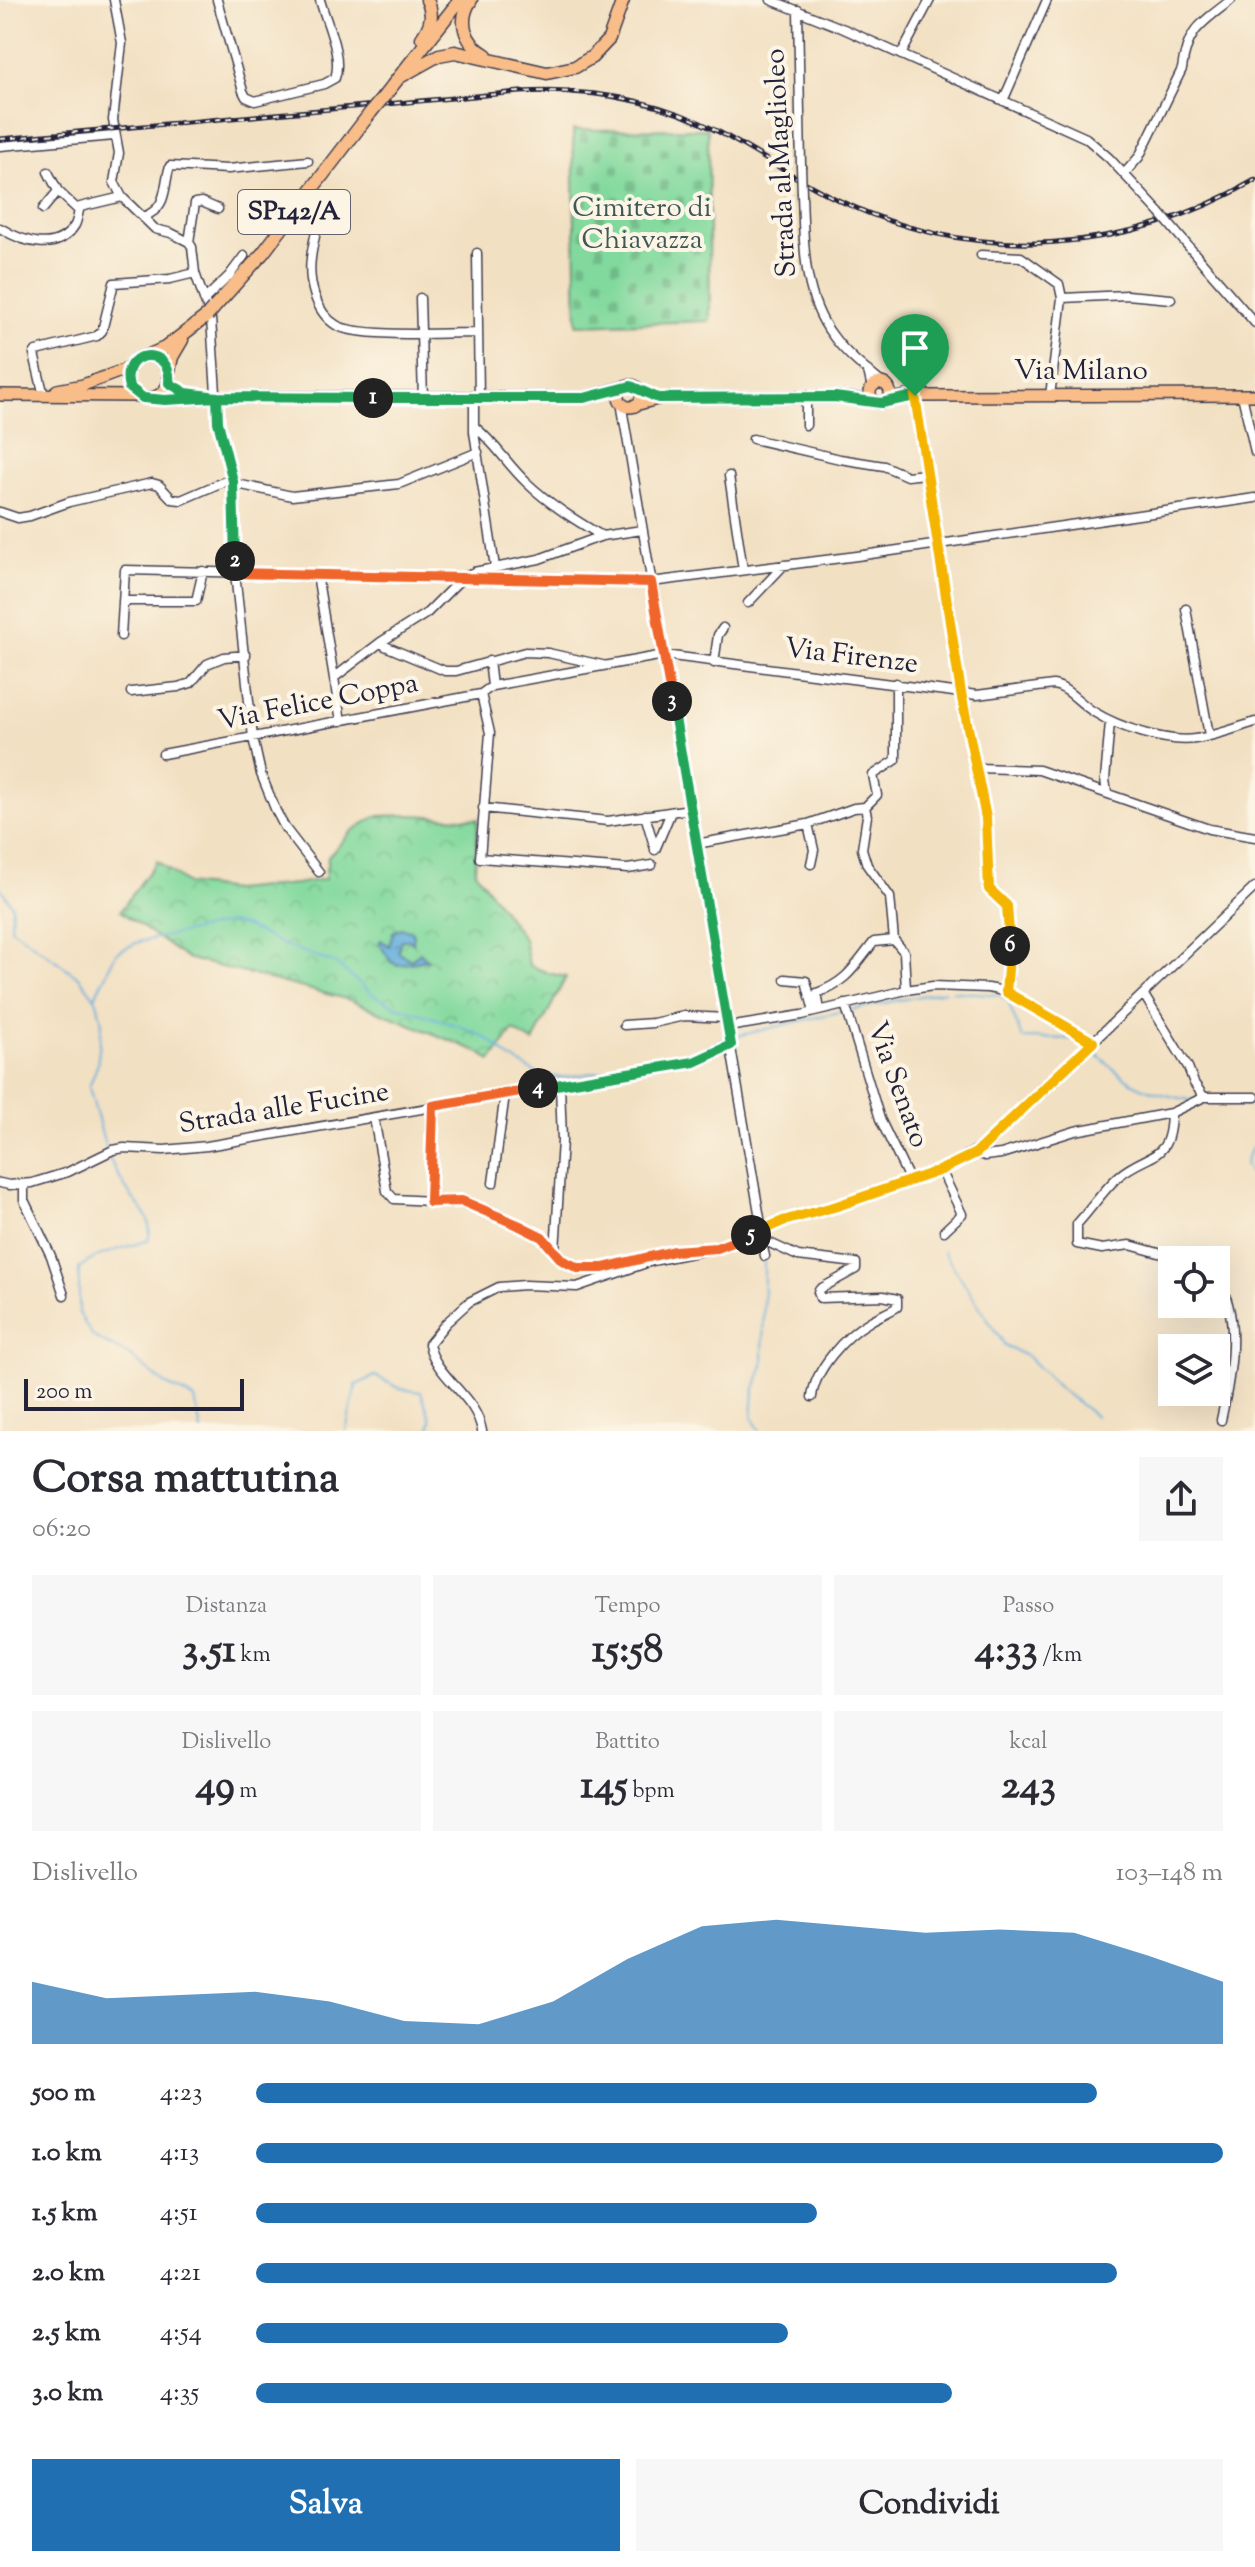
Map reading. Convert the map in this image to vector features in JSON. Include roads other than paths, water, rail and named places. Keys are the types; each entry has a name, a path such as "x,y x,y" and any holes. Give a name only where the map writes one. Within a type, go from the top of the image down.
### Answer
{"highway":[{"path":"402,73 408,56 431,22 431,8 427,0"},
{"name":"SP142/A","path":"169,377 172,357 189,331 263,253 460,0"},
{"path":"471,0 463,14 463,25 469,40 492,59"},
{"path":"402,73 439,55 455,52 547,73 575,67 592,57 609,39 623,0"},
{"name":"SP142/A","path":"147,356 189,331"}],"main road":[{"path":"0,395 155,397 163,392 169,377 160,360 147,356 136,360 129,368 83,385 28,395"},
{"path":"129,368 129,387 138,396"},
{"name":"Via Milano","path":"169,377 186,393 215,397"},
{"name":"Via Milano","path":"626,400 634,386 658,398"},
{"name":"Via Milano","path":"155,397 165,400 215,397 626,400 835,397 879,392 911,396 1249,395"}],"street":[{"path":"114,0 122,43 115,87 114,136 119,153 114,182 122,197 155,229 189,242"},
{"path":"217,0 243,91 246,97 255,101 324,84 335,78 335,54 320,0"},
{"name":"Strada al Maglioleo","path":"771,0 798,10 802,194 806,269 813,295 832,335 867,371 879,392"},
{"path":"901,55 930,0"},
{"path":"1003,101 1047,0"},
{"path":"1124,174 1139,157 1182,69 1193,31 1231,0"},
{"path":"798,10 1086,138 1160,213 1255,323"},
{"path":"0,146 114,136"},
{"path":"143,217 157,209 166,195 170,166 228,169 308,161"},
{"path":"48,172 58,191 78,210"},
{"path":"43,209 58,191"},
{"path":"78,210 122,197"},
{"path":"218,209 202,202 195,203 189,242 195,273 213,326 215,397 232,478 235,573 253,738 261,774 276,811 285,828 319,872"},
{"path":"323,203 310,261 313,290 320,309 336,326 421,333 478,333"},
{"path":"0,228 13,237 43,244 63,237 77,222 78,210"},
{"path":"477,253 475,427 495,567"},
{"path":"981,255 1021,257 1059,284 1062,298 1050,396"},
{"path":"208,308 244,256"},
{"path":"43,392 36,351 97,336 102,331 114,283 170,279 195,273"},
{"path":"1062,298 1127,295 1171,299"},
{"path":"420,298 423,399"},
{"path":"1249,395 1255,452"},
{"path":"911,396 961,693 986,818 989,889 1007,906 1011,958 1006,992"},
{"path":"806,397 806,425"},
{"path":"626,400 625,427 731,1045 759,1235 765,1256"},
{"path":"475,427 539,494 602,536"},
{"path":"753,439 884,466 907,476 925,474"},
{"path":"232,478 237,484 292,496 399,484 478,452"},
{"path":"729,476 743,570"},
{"path":"0,512 18,518 30,516 69,502 152,483 159,485 172,499 181,500 232,478"},
{"path":"121,636 125,570 651,582 1255,498"},
{"path":"335,677 381,642 427,613 461,579 474,572 552,555 602,536 642,530"},
{"path":"748,603 785,565"},
{"path":"123,601 196,601 203,571"},
{"path":"317,574 341,721"},
{"path":"1186,609 1209,735"},
{"path":"714,663 718,635 723,628"},
{"path":"381,642 445,671 456,671 525,652 606,666"},
{"path":"131,692 191,683 207,664 224,657 246,655"},
{"name":"Via Firenze","path":"664,655 985,695 1062,686 1080,704 1110,722 1173,739 1194,739 1255,722"},
{"name":"Via Felice Coppa","path":"163,754 481,694 492,686 664,655"},
{"path":"489,661 492,686"},
{"path":"696,844 808,824 865,807 877,795 873,775 896,760 896,683"},
{"path":"481,694 490,733 480,858 628,869 652,865"},
{"path":"1107,793 1105,780 1110,722"},
{"path":"977,768 1039,770 1209,829 1255,837"},
{"path":"865,807 867,816 862,849 867,865 890,897 894,940 904,952 906,990"},
{"path":"483,808 608,821 690,809"},
{"path":"645,815 655,850 671,812"},
{"path":"808,824 814,850 811,864"},
{"path":"482,1431 473,1408 432,1355 429,1344 469,1302 499,1287 577,1287 652,1261 717,1248 759,1235 783,1221 941,1170 976,1153 1255,887"},
{"path":"817,1011 817,993 849,976 874,942 894,940"},
{"path":"785,979 806,981 817,1011"},
{"path":"624,1025 684,1016 727,1023 817,1011 906,990 988,988 1006,992 1088,1047"},
{"path":"1144,995 1204,1097"},
{"name":"Via Senato","path":"845,1004 880,1119 910,1181"},
{"name":"Strada alle Fucine","path":"0,1183 24,1184 68,1172 113,1150 207,1146 374,1118 694,1062 731,1045"},
{"path":"555,1251 562,1141 560,1085"},
{"path":"493,1183 505,1094"},
{"path":"976,1153 985,1156 1001,1154 1075,1131 1171,1113 1204,1097 1255,1097"},
{"path":"430,1202 433,1106"},
{"path":"1158,1253 1130,1245 1102,1249 1077,1244 1077,1224 1120,1175 1157,1156 1171,1134 1171,1113"},
{"path":"374,1118 387,1191 394,1199 469,1203 542,1237 578,1268 593,1268 674,1251 702,1250"},
{"path":"941,1170 962,1214 944,1231"},
{"path":"24,1184 24,1200 51,1256 64,1295"},
{"path":"759,1235 798,1256 856,1263 856,1269 820,1289 820,1298 883,1296 897,1299 897,1307 868,1322 835,1353 813,1386 812,1397"},
{"path":"1221,1420 1231,1361 1230,1310"}],"water":[{"path":"401,928 410,930 414,935 413,943 401,940 398,952 411,960 420,952 428,960 397,965 391,962 379,943 381,940 389,946 393,932"}],"waterway":[{"path":"0,887 12,905 11,928 80,978 97,1001 102,1023 97,1066 89,1087 106,1149"},
{"path":"95,997 116,953 138,942 230,923 336,964 372,994 394,1005 471,1030 538,1074 560,1078 685,1059 726,1038"},
{"path":"850,1010 945,991"},
{"path":"952,991 999,995 1008,1001 1022,1038 1076,1039 1083,1044"},
{"path":"733,1037 843,1011"},
{"path":"1092,1050 1136,1084 1190,1100"},
{"path":"1201,1102 1255,1105"},
{"path":"1255,1146 1245,1164 1255,1175"},
{"path":"108,1155 124,1186 144,1213 150,1232 148,1240 102,1255 79,1269 79,1313 92,1336 129,1355 165,1384 195,1399 201,1431"},
{"path":"943,1251 1006,1347 1027,1356 1060,1389 1095,1416"},
{"path":"760,1431 752,1417 754,1391 763,1365 764,1262"},
{"path":"346,1431 356,1385 375,1376 401,1389 421,1392 431,1420 429,1431"}],"railway":[{"path":"0,139 520,92 597,94 647,104 696,121 830,196 898,223 949,236 1002,242 1054,242 1106,236 1157,223 1207,204 1255,180"}],"park label":[{"name":"Cimitero di Chiavazza","path":"642,225"}]}
